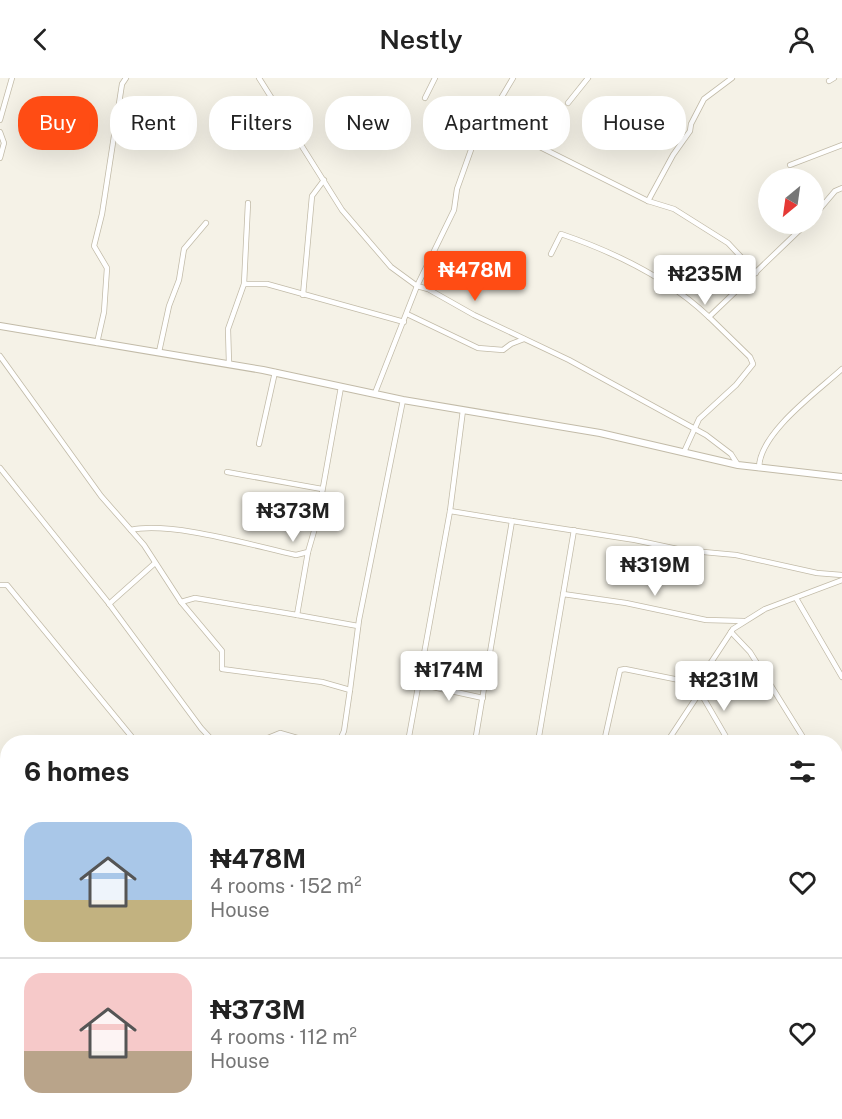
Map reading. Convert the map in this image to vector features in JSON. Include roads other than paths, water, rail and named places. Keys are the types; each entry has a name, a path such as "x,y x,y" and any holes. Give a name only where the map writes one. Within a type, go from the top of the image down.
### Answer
{"street":[{"path":"0,120 12,78"},
{"path":"97,343 104,312 107,268 94,246 102,214 122,84 126,78"},
{"path":"259,78 342,210 391,267 417,286 428,289 694,429 730,454 738,465"},
{"path":"426,96 435,78"},
{"path":"375,393 417,286 454,210 457,189 472,147 513,78"},
{"path":"570,100 588,78"},
{"path":"648,201 673,155 690,130 704,99 732,78"},
{"path":"828,81 834,78"},
{"path":"0,132 4,143 0,158"},
{"path":"790,165 842,146"},
{"path":"546,150 648,201 674,209 728,243 756,273"},
{"path":"303,295 312,196 324,180"},
{"path":"824,206 842,188"},
{"path":"229,364 228,329 244,284 248,203"},
{"path":"159,352 169,306 179,280 183,249 206,223"},
{"path":"551,254 561,234 587,243 667,283 709,317 750,357 753,364 736,385 712,409 704,413 684,452"},
{"path":"709,317 796,234"},
{"path":"244,284 267,284 404,322"},
{"path":"407,314 478,348 503,350 524,339"},
{"path":"0,326 275,372 403,400 600,433 738,465 842,477"},
{"path":"0,356 101,496 131,530 181,602 222,651 222,669 322,682 350,690"},
{"path":"759,468 759,460 778,428 842,369"},
{"path":"259,444 275,372"},
{"path":"297,615 308,552 317,521 341,387"},
{"path":"343,735 358,626 403,400"},
{"path":"409,735 450,511 464,409"},
{"path":"0,468 110,604 208,735"},
{"path":"227,472 322,489"},
{"path":"450,511 574,530 682,550 736,555 817,573 842,575"},
{"path":"476,735 512,521"},
{"path":"131,530 145,527 214,537 296,555 308,552"},
{"path":"538,735 574,530"},
{"path":"110,604 155,563"},
{"path":"672,735 700,692 702,682 731,632 744,621 842,580"},
{"path":"0,585 7,585 130,735"},
{"path":"563,594 626,603 706,620 744,621"},
{"path":"181,602 195,598 358,626"},
{"path":"796,598 842,677"},
{"path":"731,632 750,652 802,735"},
{"path":"606,735 620,670 699,684 702,682"},
{"path":"419,684 483,698"},
{"path":"700,692 725,735"}]}
